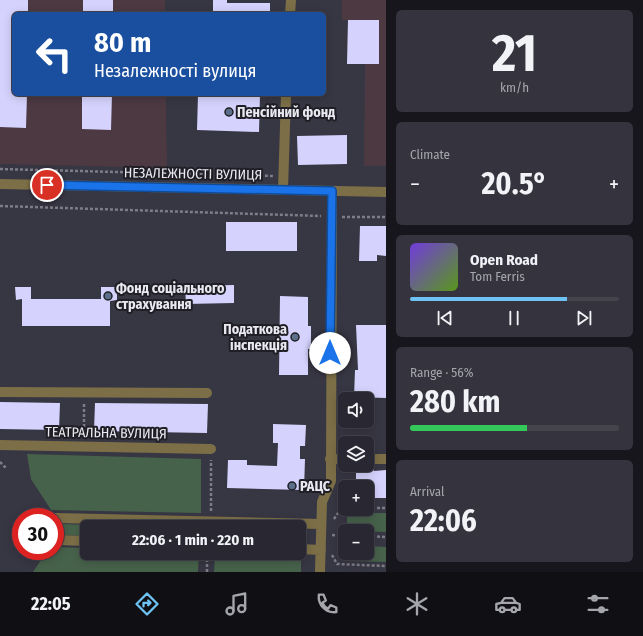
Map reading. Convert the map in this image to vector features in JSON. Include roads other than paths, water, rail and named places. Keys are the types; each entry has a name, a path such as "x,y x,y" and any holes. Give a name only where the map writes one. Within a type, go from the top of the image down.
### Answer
{"street":[{"path":"290,12 291,0"},
{"path":"283,190 286,96"},
{"name":"НЕЗАЛЕЖНОСТІ ВУЛИЦЯ","path":"0,184 386,192"},
{"path":"320,572 322,502 331,481 332,191"},
{"path":"0,392 208,393"},
{"name":"ТЕАТРАЛЬНА ВУЛИЦЯ","path":"0,445 211,449"},
{"path":"330,459 338,459"},
{"path":"374,459 386,459"},
{"path":"64,518 321,524"},
{"path":"64,540 80,541"},
{"path":"306,549 321,550"}],"place":[{"name":"Пенсійний фонд","path":"229,112"},
{"name":"Фонд соціального страхування","path":"108,296"},
{"name":"Податкова інспекція","path":"295,337"},
{"name":"РАЦС","path":"292,486"}]}
